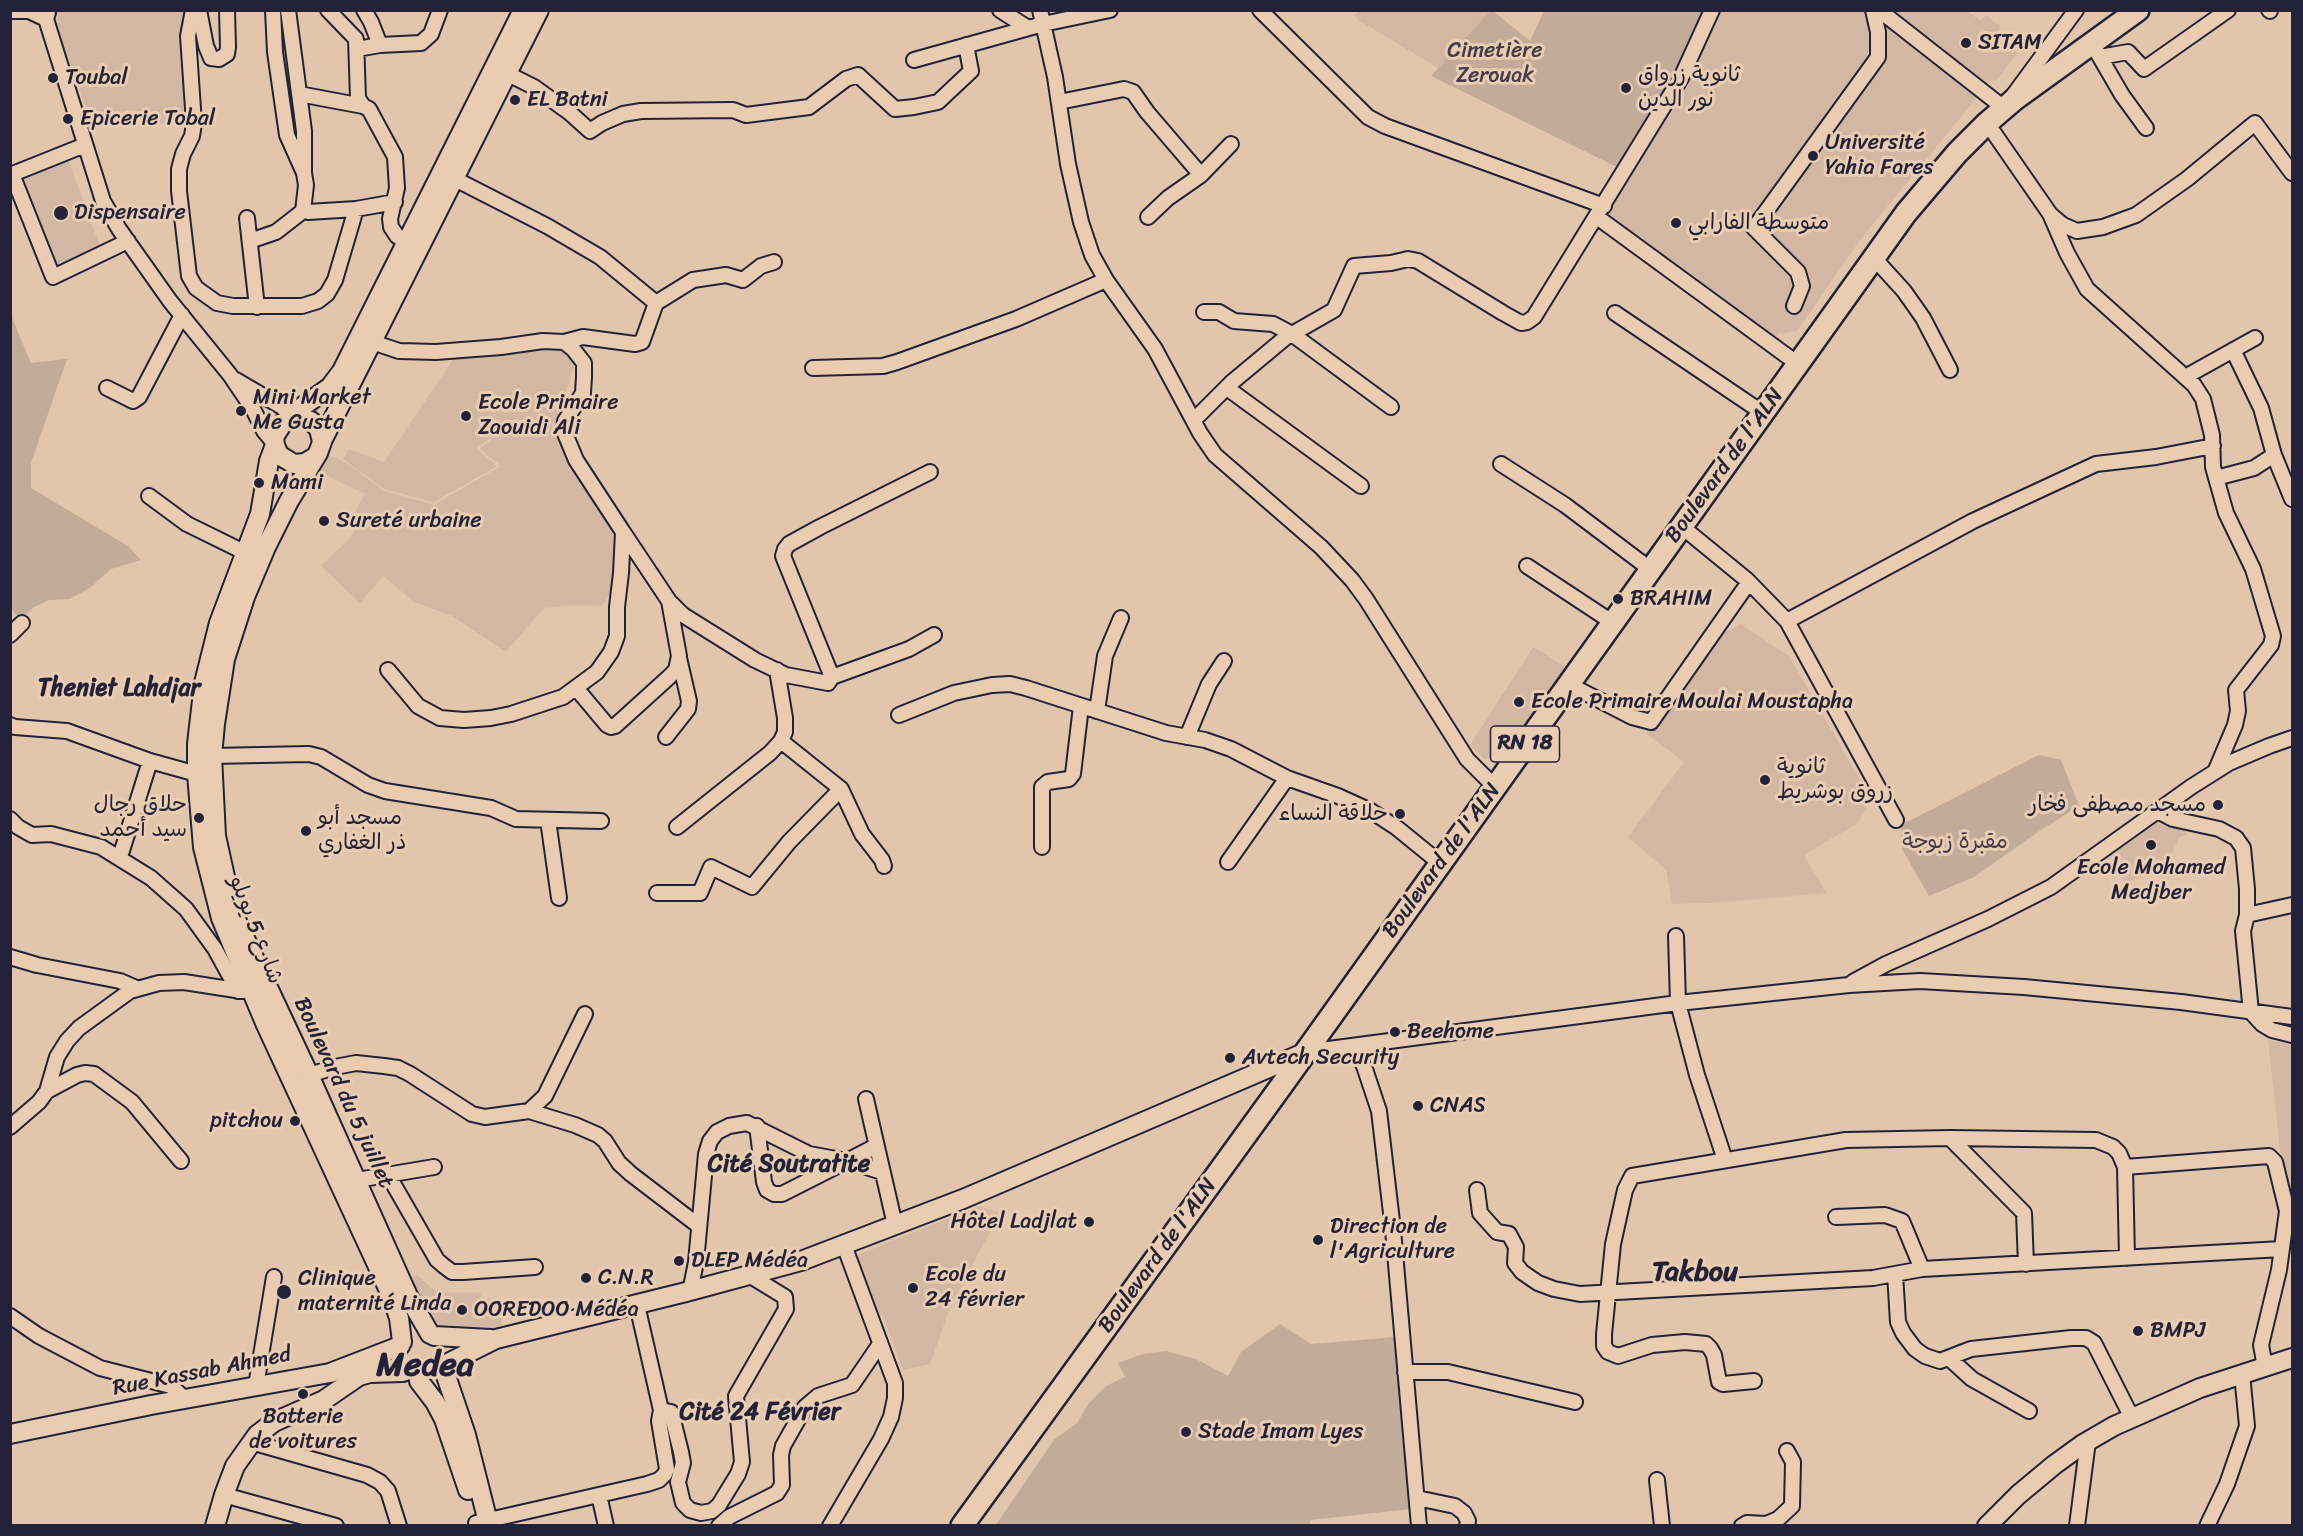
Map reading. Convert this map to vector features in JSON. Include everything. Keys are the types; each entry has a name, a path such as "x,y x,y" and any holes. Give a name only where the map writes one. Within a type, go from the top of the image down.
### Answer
{"main road":[{"path":"293,417 305,418 315,424 318,449 300,464 289,462 279,455 274,444 279,427 293,417 299,409 330,387 342,371 523,10"},
{"name":"Boulevard du 5 juillet","path":"432,1335 408,1296 309,1075 252,990 226,888 215,827 213,756 219,692 225,659 241,607 277,524 318,449 539,10"},
{"name":"Boulevard de l'ALN","path":"962,1526 1306,1052 1906,213 1957,153 2004,108 2097,51 2138,10"},
{"name":"شارع 5 يويلو","path":"274,444 260,514 219,623 209,663 200,713 197,774 201,831 220,918 392,1297 399,1318 401,1344"},
{"path":"443,1366 496,1339 690,1292 801,1261 963,1198 1306,1052"},
{"path":"483,1524 444,1419 435,1402 397,1359 401,1344 415,1334 496,1339"},
{"path":"215,1526 235,1466 251,1442 266,1427 324,1400 344,1376 364,1374 411,1376 429,1380 437,1375 443,1366 445,1352 439,1341 432,1335"},
{"name":"Rue Kassab Ahmed","path":"10,1434 256,1386 344,1376 401,1344"},
{"path":"1987,1526 2027,1487 2088,1441 2132,1418 2200,1388 2292,1358"},
{"path":"443,1366 466,1435 483,1524"}],"street":[{"path":"193,10 188,36 194,123 192,136 183,154 179,170 179,191 189,276 196,288 217,303 233,306 257,308 302,306 318,301 327,294 335,280 356,208"},
{"path":"199,10 206,46 211,58 219,59 227,54 227,10"},
{"path":"273,10 275,52 286,135 304,173"},
{"path":"250,241 276,232 303,211 306,185 304,131 288,10"},
{"path":"328,10 357,39 358,98 363,106"},
{"path":"364,10 380,45"},
{"path":"357,49 380,45 421,44 437,23 440,10"},
{"path":"1000,10 1028,28"},
{"path":"914,60 1028,28 1042,17 1110,10"},
{"path":"1194,420 1227,388 1292,334 1334,310 1354,266 1408,259 1418,261 1521,323 1534,317 1681,78 1712,10"},
{"path":"1794,306 1802,286 1798,272 1754,228 1878,57 1878,32 1874,10"},
{"path":"1879,10 2004,108 2076,10"},
{"path":"2097,51 2128,52 2144,69 2228,10"},
{"path":"10,11 29,11 47,15 103,201 128,241 182,315 230,375 274,444"},
{"path":"1261,11 1368,117 1385,126 1600,211 1798,364"},
{"path":"1042,17 1059,102 1068,164 1081,222 1092,255 1106,280 1155,349 1200,433 1215,455 1321,547 1352,580 1467,759 1495,787"},
{"path":"506,73 534,87 590,131 623,114 641,111 734,110 746,115 809,107 846,79 858,75 895,109 938,102 971,71 966,45"},
{"path":"2097,51 2122,95 2146,128"},
{"path":"1059,102 1124,89 1133,92 1147,112 1201,175"},
{"path":"299,94 363,106 369,110 395,157 397,188 390,219 391,228 405,242"},
{"path":"1987,123 2050,214 2067,253 2087,289 2194,385 2203,399 2214,446 2213,467 2226,513 2253,569 2273,636 2271,645 2236,690 2238,711 2235,725 2216,772"},
{"path":"2050,214 2063,225 2077,231 2103,227 2136,215 2187,179 2255,123 2291,166"},
{"path":"1148,217 1168,198 1201,175 1231,144"},
{"path":"85,145 11,175 53,277 128,241"},
{"path":"453,178 547,226 600,257 656,303"},
{"path":"303,211 356,208 395,202"},
{"path":"247,218 257,308"},
{"path":"1874,258 1904,291 1923,318 1950,370"},
{"path":"372,342 399,351 436,352 543,341 564,342 583,337 635,344 642,342 656,303 693,280 726,275 743,280 761,266 774,262"},
{"path":"813,369 883,366 897,362 1016,319 1106,280"},
{"path":"1203,312 1219,312 1234,321 1273,324 1292,334 1391,407"},
{"path":"1615,313 1763,413"},
{"path":"107,388 133,401 139,397 182,315"},
{"path":"2185,377 2255,338"},
{"path":"564,342 584,363 583,393 565,421 564,431 576,460 669,601 683,615 706,631 786,675 828,683 832,676 909,649 934,635"},
{"path":"2233,350 2261,408 2274,455 2287,475 2292,499"},
{"path":"230,375 252,391 282,407 293,417"},
{"path":"1227,388 1360,486"},
{"path":"1786,621 1973,521 2096,464 2157,457 2214,446"},
{"path":"2216,478 2254,468 2274,455"},
{"path":"1501,464 1565,505 1650,569"},
{"path":"832,676 783,556 785,549 789,544 820,527 930,472"},
{"path":"150,496 187,524 246,553"},
{"path":"1681,526 1749,582 1786,621 1896,820"},
{"path":"388,670 418,706 440,718 464,720 511,714 563,697 597,672 611,652 617,636 623,532"},
{"path":"1527,566 1612,622"},
{"path":"1568,684 1632,717 1650,722 1749,582"},
{"path":"666,737 688,709 689,701 669,601"},
{"path":"1097,711 1105,656 1121,618"},
{"path":"10,635 22,623"},
{"path":"576,688 607,725 615,726 676,670 679,656"},
{"path":"1187,737 1209,684 1224,661"},
{"path":"677,827 770,753 781,741 785,732 785,718 777,670"},
{"path":"898,715 954,693 992,685 1010,684 1166,733 1205,740 1231,749 1287,778 1338,796 1371,811 1397,828 1440,863"},
{"path":"1042,847 1042,787 1048,782 1069,779 1073,774 1081,706"},
{"path":"10,725 67,731 150,761 197,774"},
{"path":"1849,985 1886,964 1988,920 2051,887 2216,772 2268,746 2292,738"},
{"path":"781,741 841,789 862,834 884,866"},
{"path":"213,756 309,754 321,757 368,785 385,791 491,808 516,819 601,821"},
{"path":"120,857 150,761"},
{"path":"1228,862 1287,778"},
{"path":"657,893 700,892 711,867 752,887 789,842 841,789"},
{"path":"2158,811 2173,819 2219,829 2236,838 2243,848 2247,889 2247,915 2243,931 2251,1012 2262,1024 2272,1030 2292,1035"},
{"path":"10,819 32,835 51,834 101,847 151,878 186,909 219,957 252,990"},
{"path":"548,820 559,898"},
{"path":"2247,915 2292,905"},
{"path":"1676,936 1678,1003 1697,1075 1725,1160"},
{"path":"10,957 37,965 120,981 136,988"},
{"path":"1306,1052 1678,1003 1849,985 1920,981 2024,987 2181,1002 2292,1017"},
{"path":"47,1092 57,1057 67,1041 103,1009 136,988 159,983 184,982 252,990"},
{"path":"529,1111 545,1096 585,1014"},
{"path":"1353,1046 1364,1066 1379,1111 1393,1230 1419,1526"},
{"path":"309,1075 356,1063 398,1068 472,1114 485,1117 529,1111 575,1125 598,1135 605,1141 619,1163 631,1174 699,1226"},
{"path":"10,1127 47,1092 77,1074 94,1074 132,1102 181,1161"},
{"path":"866,1099 895,1225"},
{"path":"690,1292 695,1271 706,1154 710,1141 717,1132 729,1126 747,1123 809,1154 847,1161 882,1172"},
{"path":"757,1126 764,1182 767,1190 774,1194 782,1194 876,1146"},
{"path":"1950,1138 2024,1212 2026,1264"},
{"path":"1754,1381 1723,1384 1719,1382 1714,1355 1706,1344 1685,1342 1652,1345 1618,1356 1612,1354 1604,1346 1613,1244 1625,1190 1632,1176 1846,1140 1950,1138 2096,1140 2113,1147 2119,1153 2125,1167 2127,1258"},
{"path":"2125,1167 2269,1156 2274,1162 2287,1211 2282,1249 2261,1344 2265,1367"},
{"path":"357,1180 387,1173 434,1167"},
{"path":"387,1173 437,1260 452,1272 535,1267"},
{"path":"1477,1190 1480,1213 1497,1232 1509,1234 1515,1247 1515,1263 1522,1272 1538,1283 1580,1294 1873,1278 1922,1269 2282,1249"},
{"path":"1836,1217 1885,1215 1902,1221 1922,1269"},
{"path":"831,1526 881,1439 891,1417 895,1383 844,1245"},
{"path":"1895,1274 1898,1322 1903,1334 1915,1349 1925,1356 1940,1361 1971,1349 2086,1338 2094,1343 2132,1418"},
{"path":"661,1410 671,1412 681,1452 683,1463 678,1482 683,1503 690,1510 701,1513 712,1511 719,1505 738,1474 742,1462 736,1396 786,1309 785,1297 749,1275"},
{"path":"256,1386 274,1277"},
{"path":"483,1524 647,1484 659,1480 665,1474 667,1469 659,1421 661,1410 637,1305"},
{"path":"10,1316 39,1336 100,1368 171,1386 185,1399"},
{"path":"719,1526 729,1517 777,1493 782,1485 783,1446 805,1407 818,1396 852,1385 880,1344"},
{"path":"1950,1359 1972,1379 2029,1412"},
{"path":"1405,1372 1448,1372 1575,1402"},
{"path":"2206,1526 2228,1484 2247,1426 2242,1374"},
{"path":"2077,1526 2088,1441"},
{"path":"251,1442 367,1475 380,1482 388,1491 399,1526"},
{"path":"1742,1526 1747,1523 1766,1524 1778,1519 1792,1506 1793,1462 1787,1451"},
{"path":"1657,1480 1662,1526"},
{"path":"224,1495 336,1526"},
{"path":"599,1495 606,1526"},
{"path":"1417,1498 1455,1506 1464,1513 1468,1521 1467,1526"}],"shaded area":[{"path":"58,10 186,11 189,118 162,124 132,110 96,120 84,103 57,25"},
{"path":"1359,10 1490,11 1438,68 1358,20 1355,15"},
{"name":"Université Yahia Fares","path":"1719,11 1876,11 1979,95 1860,240 1797,331 1778,334 1774,340 1606,216 1693,68"},
{"name":"SITAM","path":"1883,11 1967,11 1981,21 1986,15 2001,27 1996,35 2018,52 1996,81 1991,79 1984,89"},
{"name":"Dispensaire","path":"68,159 101,249 58,270 18,177"},
{"path":"543,346 564,349 574,367 556,424 533,411 558,429 571,457 569,469 584,478 615,532 621,577 602,606 575,605 544,608 506,652 452,616 414,602 383,576 360,603 321,566 350,538 362,516 355,511 365,494 319,472 329,455 348,464 384,491 434,505 501,466 480,449 529,408 476,449 497,466 434,502 384,489 343,459 349,449 384,462 454,358"},
{"name":"ثانوية زروق بوشريط","path":"1741,624 1789,656 1871,799 1858,823 1804,855 1826,893 1672,904 1666,870 1628,837 1684,762 1646,733 1719,636"},
{"name":"Ecole Primaire Moulai Moustapha","path":"1533,647 1566,667 1500,757 1484,759 1470,745"},
{"name":"Ecole Mohamed Medjber","path":"2162,819 2185,831 2187,835 2180,837 2173,851 2155,867 2126,883 2109,864 2113,860 2110,856 2135,839 2135,835"},
{"path":"2268,1040 2292,1045 2292,1266 2289,1197 2280,1150"},
{"name":"Ecole du 24 février","path":"979,1206 1001,1213 949,1311 930,1364 903,1370 882,1313 875,1315 855,1256"},
{"path":"417,1275 432,1288 444,1293 481,1293 480,1299 497,1298 503,1330 473,1336 448,1331 431,1321 407,1279"}],"green space":[{"name":"Cimetière Zerouak","path":"1490,11 1530,41 1544,11 1704,11 1692,42 1641,134 1619,168 1431,76"},
{"path":"10,313 31,363 67,359 31,463 31,488 128,546 141,560 111,569 90,588 69,599 49,600 34,607 20,620 10,607"},
{"name":"مقبرة زبوجة","path":"2039,755 2061,760 2079,806 1974,877 1929,896 1902,849 1901,825"},
{"name":"Stade Imam Lyes","path":"1280,1324 1311,1344 1395,1337 1411,1509 1310,1520 1310,1526 995,1526 1054,1440 1077,1423 1089,1403 1106,1386 1125,1377 1118,1363 1143,1354 1166,1351 1196,1359 1228,1376 1241,1352"}],"place":[{"name":"SITAM","path":"1966,43"},
{"name":"Toubal","path":"53,78"},
{"name":"ثانوية زرواق نور الدين","path":"1626,88"},
{"name":"EL Batni","path":"515,100"},
{"name":"Epicerie Tobal","path":"68,119"},
{"name":"Université Yahia Fares","path":"1813,156"},
{"name":"Dispensaire","path":"61,213"},
{"name":"متوسطة الفارابي","path":"1676,223"},
{"name":"Mini Market Me Gusta","path":"241,411"},
{"name":"Ecole Primaire Zaouidi Ali","path":"466,416"},
{"name":"Mami","path":"259,483"},
{"name":"Sureté urbaine","path":"324,521"},
{"name":"BRAHIM","path":"1618,599"},
{"name":"Ecole Primaire Moulai Moustapha","path":"1519,702"},
{"name":"ثانوية زروق بوشريط","path":"1765,780"},
{"name":"مسجد مصطفى فخار","path":"2218,805"},
{"name":"حلاقة النساء","path":"1400,814"},
{"name":"حلاق رجال سيد أحمد","path":"199,818"},
{"name":"مسجد أبو ذر الغفاري","path":"306,831"},
{"name":"Ecole Mohamed Medjber","path":"2151,845"},
{"name":"Beehome","path":"1395,1032"},
{"name":"Avtech Security","path":"1230,1058"},
{"name":"CNAS","path":"1418,1106"},
{"name":"pitchou","path":"295,1121"},
{"name":"Hôtel Ladjlat","path":"1089,1222"},
{"name":"Direction de l'Agriculture","path":"1318,1240"},
{"name":"DLEP Médéa","path":"679,1261"},
{"name":"C.N.R","path":"586,1278"},
{"name":"Ecole du 24 février","path":"913,1288"},
{"name":"Clinique maternité Linda","path":"284,1292"},
{"name":"OOREDOO Médéa","path":"462,1310"},
{"name":"BMPJ","path":"2138,1331"},
{"name":"Batterie de voitures","path":"303,1394"},
{"name":"Stade Imam Lyes","path":"1186,1432"}],"district":[{"name":"Theniet Lahdjar","path":"119,689"},
{"name":"Cité Soutratite","path":"789,1165"},
{"name":"Takbou","path":"1695,1273"},
{"name":"Medea","path":"425,1366"},
{"name":"Cité 24 Février","path":"760,1413"}]}
